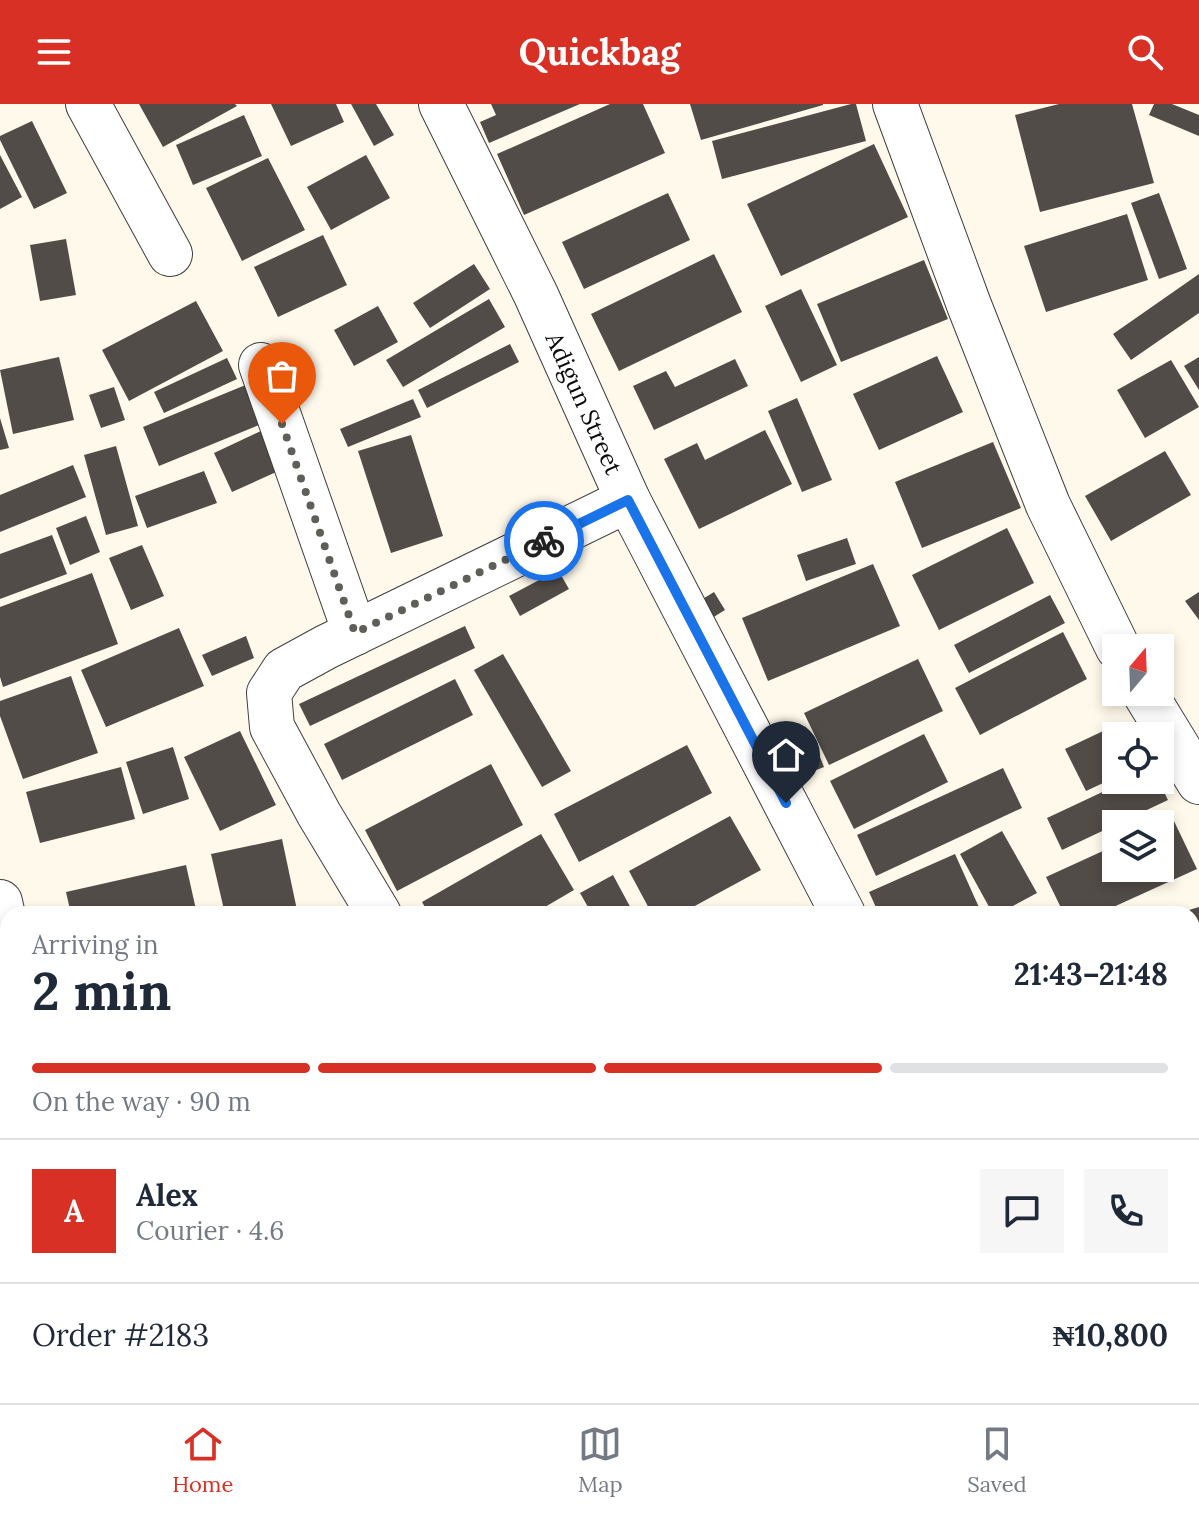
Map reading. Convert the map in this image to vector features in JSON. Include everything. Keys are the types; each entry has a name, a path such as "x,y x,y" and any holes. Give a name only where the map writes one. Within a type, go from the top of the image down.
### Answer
{"street":[{"path":"88,104 170,254"},
{"name":"Adigun Street","path":"441,104 536,295 628,500 839,906"},
{"path":"895,104 969,305 1048,505 1111,634"},
{"path":"261,365 355,633"},
{"path":"374,906 272,727 269,693 284,670 628,500"},
{"path":"1153,706 1199,782"}],"building":[{"path":"139,104 235,104 237,106 163,147"},
{"path":"271,104 336,104 344,122 291,146"},
{"path":"351,104 376,104 394,135 374,146"},
{"path":"491,104 580,104 489,143 480,122 496,115"},
{"path":"610,104 643,104 665,153 524,215 497,154"},
{"path":"690,104 823,104 823,105 701,140"},
{"path":"856,104 866,141 722,179 712,141"},
{"path":"1059,104 1132,104 1154,183 1040,212 1015,115"},
{"path":"1154,104 1172,104 1199,115 1199,136 1149,115"},
{"path":"244,115 262,156 193,185 176,145"},
{"path":"32,121 67,193 34,209 0,140 0,136"},
{"path":"874,144 908,217 781,276 747,204"},
{"path":"0,155 22,197 0,209"},
{"path":"366,155 390,198 331,230 307,187"},
{"path":"268,158 305,230 242,261 206,188"},
{"path":"668,193 690,240 584,289 562,242"},
{"path":"1159,193 1187,269 1159,279 1131,203"},
{"path":"1127,214 1148,280 1046,312 1024,246"},
{"path":"323,235 347,285 278,317 254,267"},
{"path":"66,239 76,295 40,301 30,245"},
{"path":"714,254 742,312 619,371 591,314"},
{"path":"924,260 948,319 841,362 817,304"},
{"path":"474,264 490,289 430,328 413,303"},
{"path":"1199,274 1199,313 1131,360 1113,334"},
{"path":"801,289 837,365 801,382 765,306"},
{"path":"489,299 505,327 403,387 386,360"},
{"path":"196,301 223,351 129,401 102,350"},
{"path":"378,306 398,342 354,366 334,330"},
{"path":"510,344 519,362 427,408 418,390"},
{"path":"937,356 963,412 879,450 853,394"},
{"path":"59,357 74,420 13,434 0,370"},
{"path":"1199,357 1199,390 1184,366"},
{"path":"227,358 237,379 164,413 154,392"},
{"path":"735,359 748,386 654,430 633,386 666,371 675,387"},
{"path":"1171,360 1199,407 1145,438 1117,390"},
{"path":"248,384 264,423 159,466 143,427"},
{"path":"114,387 125,420 101,428 89,395"},
{"path":"797,398 832,480 802,492 768,411"},
{"path":"413,399 421,417 348,447 340,429"},
{"path":"0,418 9,448 0,450"},
{"path":"265,429 283,469 232,492 214,453"},
{"path":"765,430 792,484 699,529 664,459 697,443 705,460"},
{"path":"411,435 443,536 391,553 358,451"},
{"path":"993,442 1021,508 922,548 895,482"},
{"path":"116,446 138,526 106,535 84,455"},
{"path":"1165,451 1191,495 1111,541 1085,496"},
{"path":"73,465 86,497 0,532 0,495"},
{"path":"204,471 217,503 147,528 135,496"},
{"path":"86,516 100,552 70,565 56,528"},
{"path":"1007,528 1034,583 939,630 912,575"},
{"path":"52,535 67,574 0,599 0,554"},
{"path":"847,538 856,564 806,581 797,555"},
{"path":"142,545 164,596 131,610 109,558"},
{"path":"873,564 900,626 768,681 742,618"},
{"path":"558,570 569,589 520,616 509,596"},
{"path":"92,573 118,644 3,687 0,677 0,607"},
{"path":"714,592 725,610 704,623 693,605"},
{"path":"1199,592 1199,620 1185,601"},
{"path":"1050,595 1065,623 969,673 954,645"},
{"path":"465,626 475,648 310,726 299,704"},
{"path":"179,628 204,686 106,727 81,670"},
{"path":"1063,632 1087,679 980,735 955,688"},
{"path":"246,636 254,658 212,676 202,655"},
{"path":"503,654 571,771 542,787 474,670"},
{"path":"918,659 943,711 829,765 804,713"},
{"path":"71,676 98,753 23,779 0,716 0,701"},
{"path":"455,679 473,715 342,780 324,744"},
{"path":"240,731 276,805 220,831 184,757"},
{"path":"810,732 824,767 801,776 787,740"},
{"path":"1102,732 1102,784 1086,791 1065,749"},
{"path":"924,734 948,782 854,829 830,781"},
{"path":"687,745 712,793 579,862 554,814"},
{"path":"173,747 189,799 143,814 126,762"},
{"path":"491,764 523,825 397,891 365,830"},
{"path":"121,767 135,819 40,843 26,792"},
{"path":"1003,768 1022,808 876,876 857,835"},
{"path":"1102,792 1165,794 1168,800 1147,810 1102,810 1102,831 1062,850 1047,818"},
{"path":"730,816 761,870 695,906 648,906 629,871"},
{"path":"1174,821 1197,869 1174,879"},
{"path":"1002,831 1037,893 1013,906 989,906 960,854"},
{"path":"541,834 574,890 547,906 424,906 422,902"},
{"path":"282,839 296,906 223,906 211,854"},
{"path":"1102,851 1102,882 1168,882 1116,906 1060,906 1046,877"},
{"path":"955,854 978,906 875,906 869,892"},
{"path":"186,865 195,906 69,906 66,892"},
{"path":"613,875 630,906 587,906 580,893"}],"way so far":[{"path":"282,424 355,633 544,541"}],"route":[{"path":"544,541 628,500 786,803"}]}
